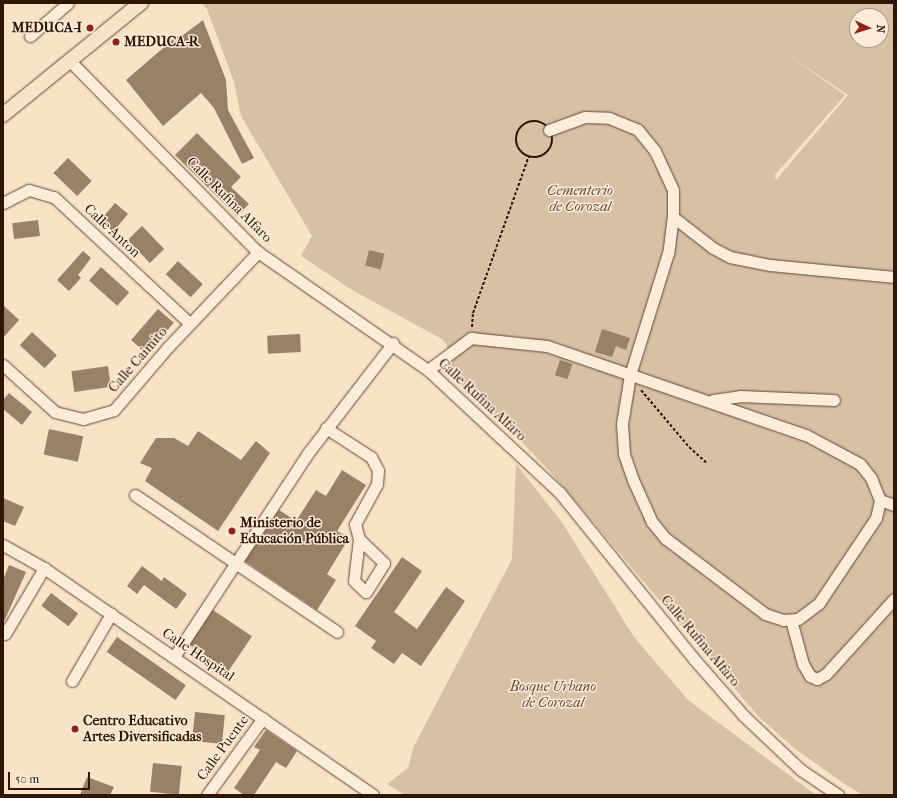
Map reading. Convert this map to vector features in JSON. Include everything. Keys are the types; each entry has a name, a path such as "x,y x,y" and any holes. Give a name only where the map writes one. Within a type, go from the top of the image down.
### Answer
{"main road":[{"path":"3,115 71,62 141,3"}],"street":[{"path":"30,36 68,3"},
{"name":"Calle Rufina Alfaro","path":"71,62 258,252 393,344 428,370 560,493 693,658 744,716 801,770 838,795"},
{"path":"428,370 471,338 547,346 629,378 710,400 806,435 860,464 870,478 880,500 876,518 819,603 798,619 791,620 783,620 765,614 665,538 652,522 624,454 622,424 629,378 668,253 673,217 673,190 655,151 638,130 609,118 585,117 549,130"},
{"name":"Calle Anton","path":"3,203 29,190 54,197 190,324"},
{"path":"673,217 713,248 730,257 770,265 894,277"},
{"name":"Calle Caimito","path":"3,365 55,412 83,419 114,410 190,324 258,252"},
{"path":"174,657 326,428 393,344"},
{"path":"710,400 740,396 834,400"},
{"path":"326,428 371,457 378,470 377,484 355,524 359,539"},
{"path":"135,495 336,632"},
{"path":"880,500 894,505"},
{"name":"Calle Hospital","path":"3,545 44,568 374,795"},
{"path":"5,634 44,568"},
{"path":"791,620 803,664 810,676 817,679 826,674 894,599"},
{"path":"72,681 111,614"},
{"name":"Calle Puente","path":"207,795 263,718"}],"path":[{"path":"536,122 549,130 551,138 549,149 540,156 529,156 517,144 520,128 536,122"},
{"path":"471,338 473,313 529,156"},
{"path":"629,378 689,447 708,464"}],"green space":[{"name":"Cementerio de Corozal","path":"202,3 894,3 894,795 863,795 846,785 794,748 758,716 551,473 505,424 451,376 447,345 442,339 352,290 301,256 312,236 241,116 234,82 207,9","holes":["785,53 848,95 776,180 775,175 845,95"]},
{"name":"Bosque Urbano de Corozal","path":"516,464 561,521 634,637 688,700 816,795 405,795 387,784 408,768 414,746 512,559"}],"building":[{"path":"203,20 226,80 228,110 254,158 242,164 214,108 201,93 163,126 126,80 177,36 179,38"},
{"path":"197,133 241,177 231,187 249,204 237,216 175,155"},
{"path":"68,158 92,181 77,196 53,173"},
{"path":"115,203 128,214 113,232 100,221"},
{"path":"38,220 40,236 14,239 12,223"},
{"path":"142,226 164,249 150,263 128,240"},
{"path":"369,250 385,254 381,269 365,266"},
{"path":"83,251 91,258 78,275 81,278 69,291 57,280"},
{"path":"178,261 203,284 191,297 166,274"},
{"path":"101,267 129,292 117,306 89,280"},
{"path":"3,305 19,320 3,338"},
{"path":"158,309 174,323 147,354 131,340"},
{"path":"602,329 630,338 626,350 616,346 612,357 595,352"},
{"path":"32,332 57,355 45,368 20,345"},
{"path":"300,334 301,352 268,354 267,336"},
{"path":"560,360 572,364 567,379 555,375"},
{"path":"108,366 111,387 74,392 71,371"},
{"path":"9,393 32,412 22,425 3,409 3,400"},
{"path":"49,429 83,436 78,462 44,454"},
{"path":"198,431 241,460 256,441 270,453 218,531 145,481 152,468 140,463 156,438 174,438 188,446"},
{"path":"342,470 366,485 337,531 349,538 327,574 336,580 317,610 245,561 279,510 296,521 316,490 326,496"},
{"path":"3,498 24,507 15,526 3,521"},
{"path":"402,557 422,571 394,612 417,629 446,587 465,601 421,666 402,653 394,664 371,648 376,641 355,626"},
{"path":"9,565 26,572 3,624 3,580"},
{"path":"142,566 162,581 164,577 187,594 176,609 144,585 137,594 127,586"},
{"path":"51,593 78,613 69,626 41,606"},
{"path":"213,610 252,636 228,671 190,645"},
{"path":"117,637 186,685 175,700 107,652"},
{"path":"195,712 225,715 222,744 192,741"},
{"path":"266,730 297,751 286,768 276,762 254,795 244,795 234,788 260,750 254,747"},
{"path":"153,763 182,766 179,795 150,792"},
{"path":"87,777 114,787 110,795 80,795"}],"place":[{"name":"MEDUCA-I","path":"90,28"},
{"name":"MEDUCA-R","path":"116,42"},
{"name":"Ministerio de Educación Pública","path":"232,531"},
{"name":"Centro Educativo Artes Diversificadas","path":"75,729"}]}
